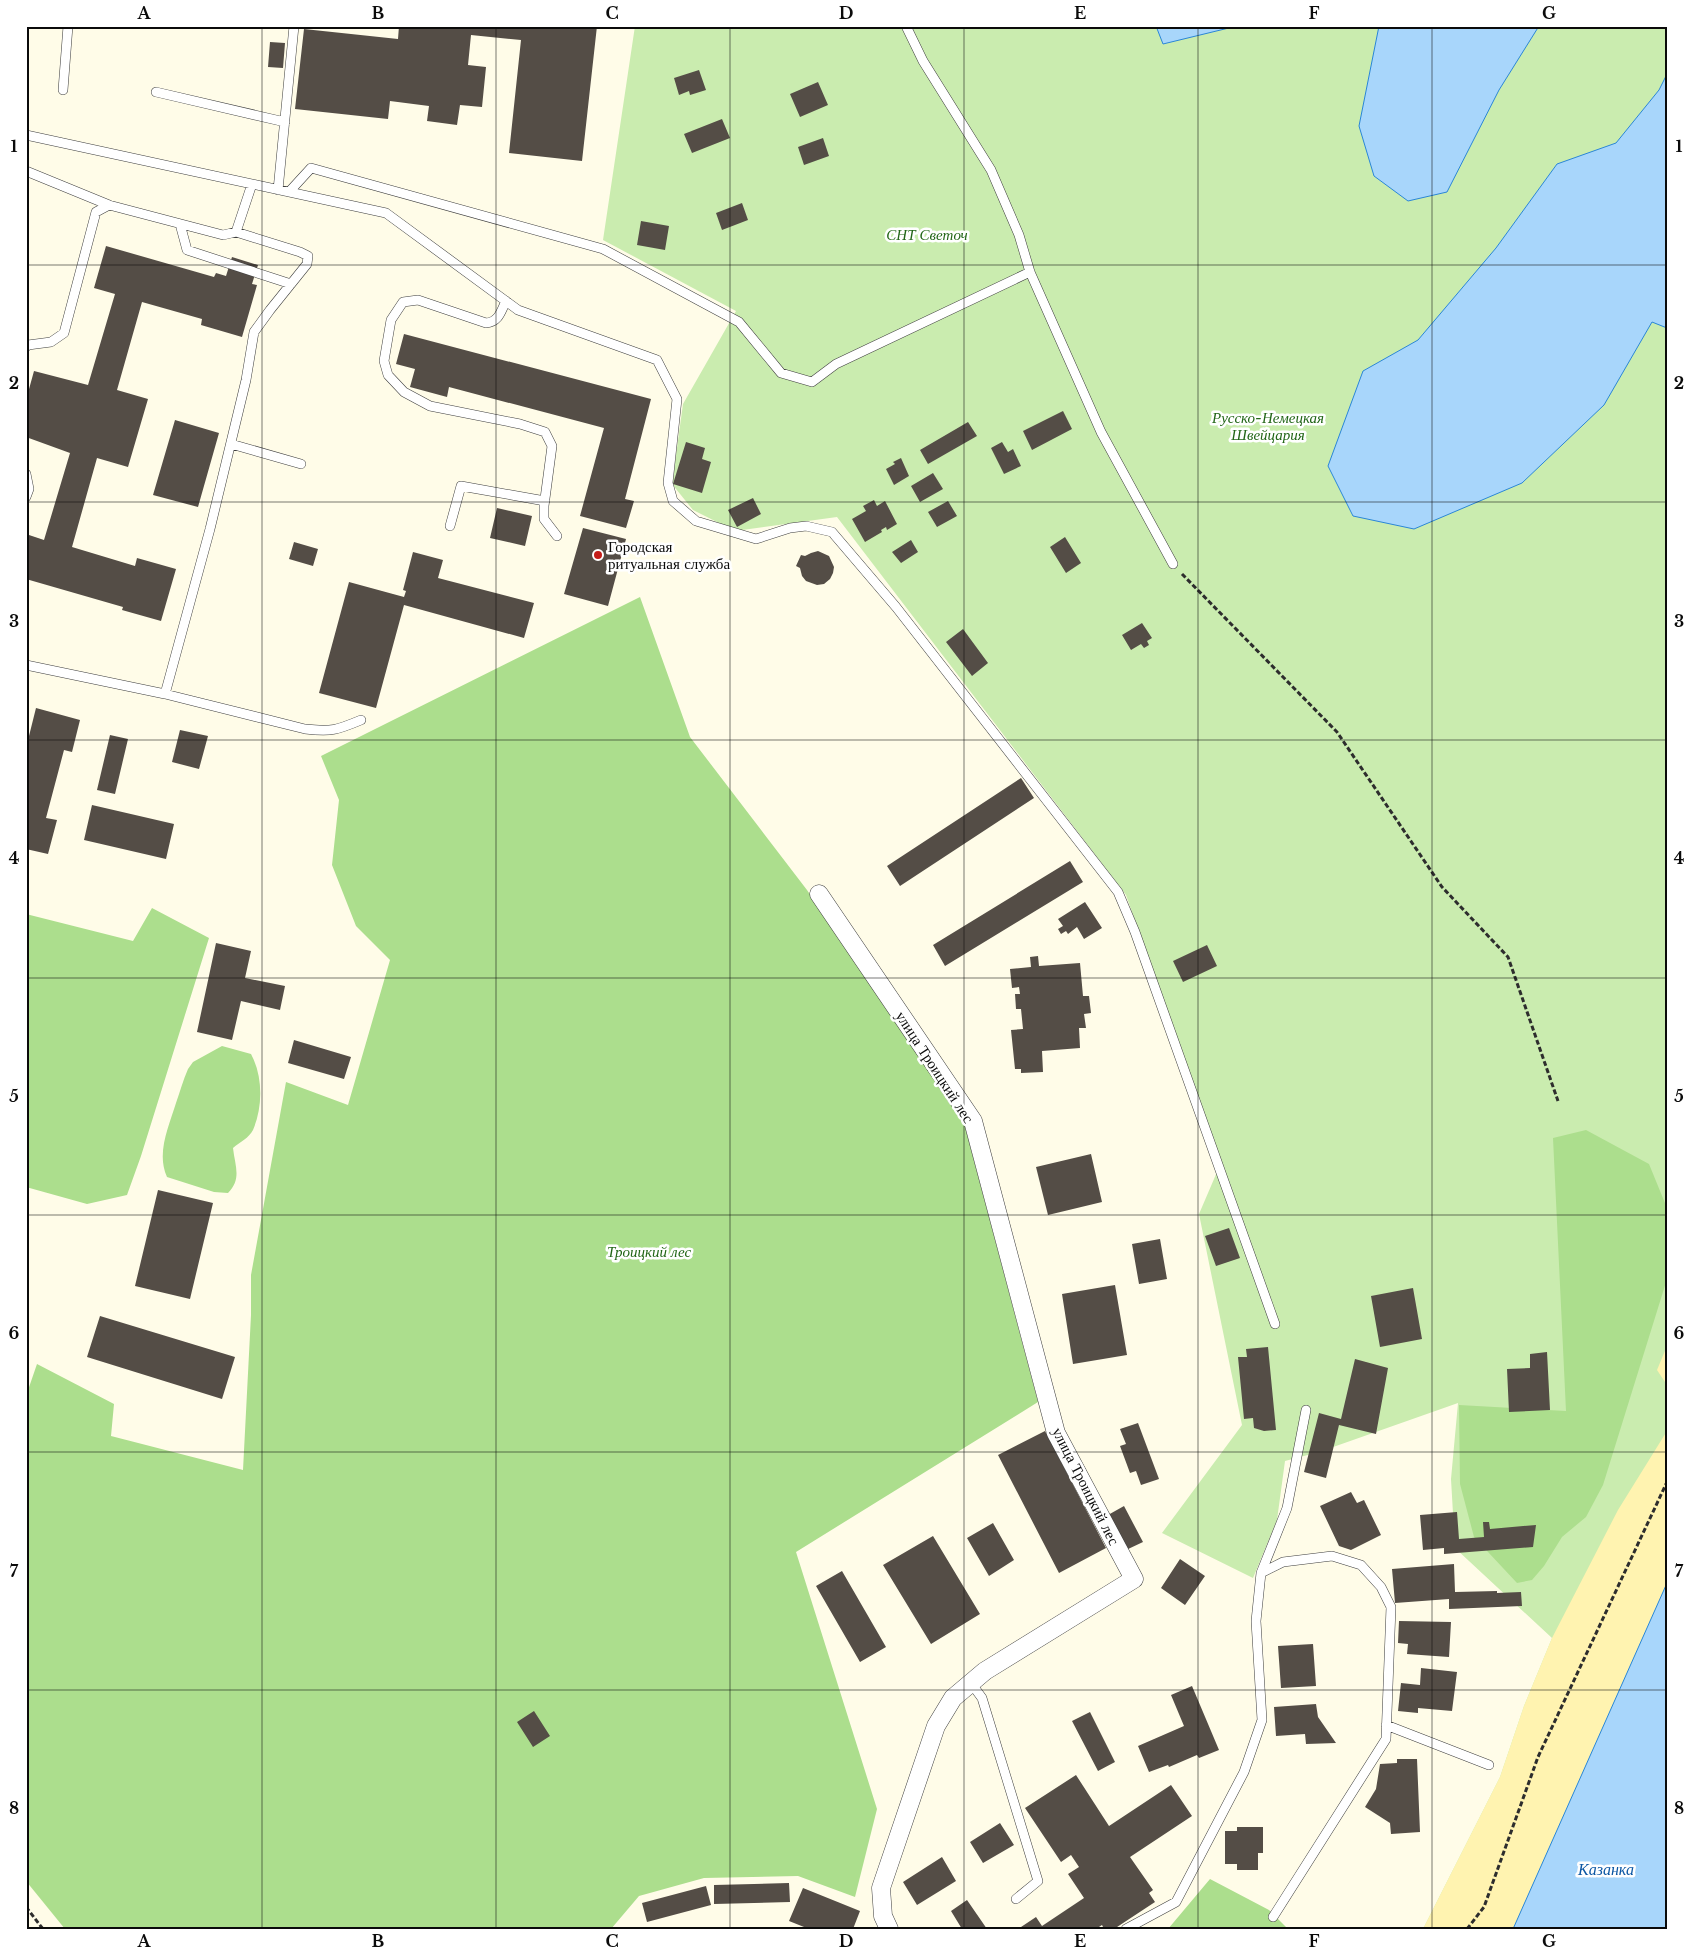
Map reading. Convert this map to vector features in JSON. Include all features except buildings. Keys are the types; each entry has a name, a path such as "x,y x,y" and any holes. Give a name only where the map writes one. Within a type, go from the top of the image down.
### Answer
{"street":[{"name":"улица Троицкий лес","path":"819,894 973,1121 1056,1433 1134,1579 985,1671 953,1698 936,1726 880,1888 883,1916 889,1929"}],"lane":[{"path":"63,90 68,26"},
{"path":"278,190 294,26"},
{"path":"906,26 923,61 991,170 1019,235 1030,272 1101,432 1173,564"},
{"path":"156,92 285,122"},
{"path":"26,135 386,213 518,310 656,360 677,399 668,483 673,501 696,521 756,539 790,528 806,526 832,532 896,607 1118,892 1275,1324"},
{"path":"289,192 310,168 603,249 739,322 781,373 812,382 836,364 1030,272"},
{"path":"26,171 109,206 223,235 236,232 308,256 307,264 254,332 246,380 231,444 165,694"},
{"path":"236,232 252,184"},
{"path":"26,346 51,342 64,333 96,212 109,206"},
{"path":"180,224 187,250 291,284"},
{"path":"506,301 498,319 486,323 418,300 403,302 391,320 384,360 388,375 404,392 430,406 520,424 544,432 552,446 544,519 557,536"},
{"path":"231,444 301,464"},
{"path":"26,474 29,489 26,497"},
{"path":"450,526 461,486 545,501"},
{"path":"26,665 165,694 314,730 338,730 361,720"},
{"path":"1126,1929 1176,1902 1244,1772 1262,1720 1256,1621 1261,1573 1287,1508 1306,1410"},
{"path":"1261,1573 1283,1562 1332,1556 1361,1565 1381,1587 1391,1607 1386,1739 1273,1917"},
{"path":"971,1683 982,1698 1038,1881 1016,1899"},
{"path":"1386,1725 1489,1765"}],"path":[{"path":"1173,564 1203,597 1337,732 1442,888 1508,957 1558,1101"},
{"path":"1467,1929 1484,1907 1538,1757 1667,1482"},
{"path":"26,1907 42,1929"}],"green space":[{"name":"Русско-Немецкая Швейцария","path":"635,26 1667,26 1667,1929 1423,1929 1500,1777 1524,1706 1552,1638 1455,1548 1451,1479 1458,1403 1319,1452 1285,1461 1277,1520 1253,1578 1162,1533 1242,1425 1199,1214 1220,1165 1126,895 837,517 735,531 693,510 672,484 683,404 736,311 603,240"},
{"name":"Троицкий лес","path":"640,597 690,737 807,890 963,1119 1038,1402 796,1552 877,1809 855,1897 798,1876 704,1878 639,1896 611,1929 65,1929 26,1881 26,1396 37,1364 114,1404 111,1436 243,1470 251,1315 251,1275 286,1082 348,1105 390,960 356,926 332,865 339,800 321,756"},
{"path":"152,908 209,938 127,1195 87,1204 26,1187 26,914 133,941"},
{"path":"222,1046 251,1054 260,1082 259,1112 253,1130 247,1138 233,1148 236,1177 235,1183 228,1193 214,1192 167,1177 163,1159 167,1130 188,1069 193,1062"},
{"path":"1586,1130 1649,1164 1667,1208 1667,1279 1603,1485 1586,1517 1562,1537 1544,1566 1532,1580 1517,1583 1474,1537 1460,1484 1459,1405 1566,1411 1553,1138"},
{"path":"1210,1879 1269,1910 1288,1929 1168,1929"}],"sand":[{"path":"1667,1346 1667,1385 1657,1370"},
{"path":"1667,1431 1667,1583 1513,1929 1423,1929 1500,1777 1524,1706 1552,1638 1618,1510"}],"water":[{"path":"1156,26 1237,26 1163,44"},
{"path":"1379,26 1539,26 1499,90 1447,192 1408,201 1374,176 1359,126"},
{"path":"1667,74 1667,328 1652,322 1604,405 1522,483 1414,529 1353,516 1328,466 1363,371 1418,340 1496,248 1557,164 1616,143 1659,90"},
{"name":"Казанка","path":"1667,1583 1667,1929 1513,1929"}],"place":[{"name":"Городская ритуальная служба","path":"598,555"}],"park label":[{"name":"СНТ Светоч","path":"927,234"}]}
